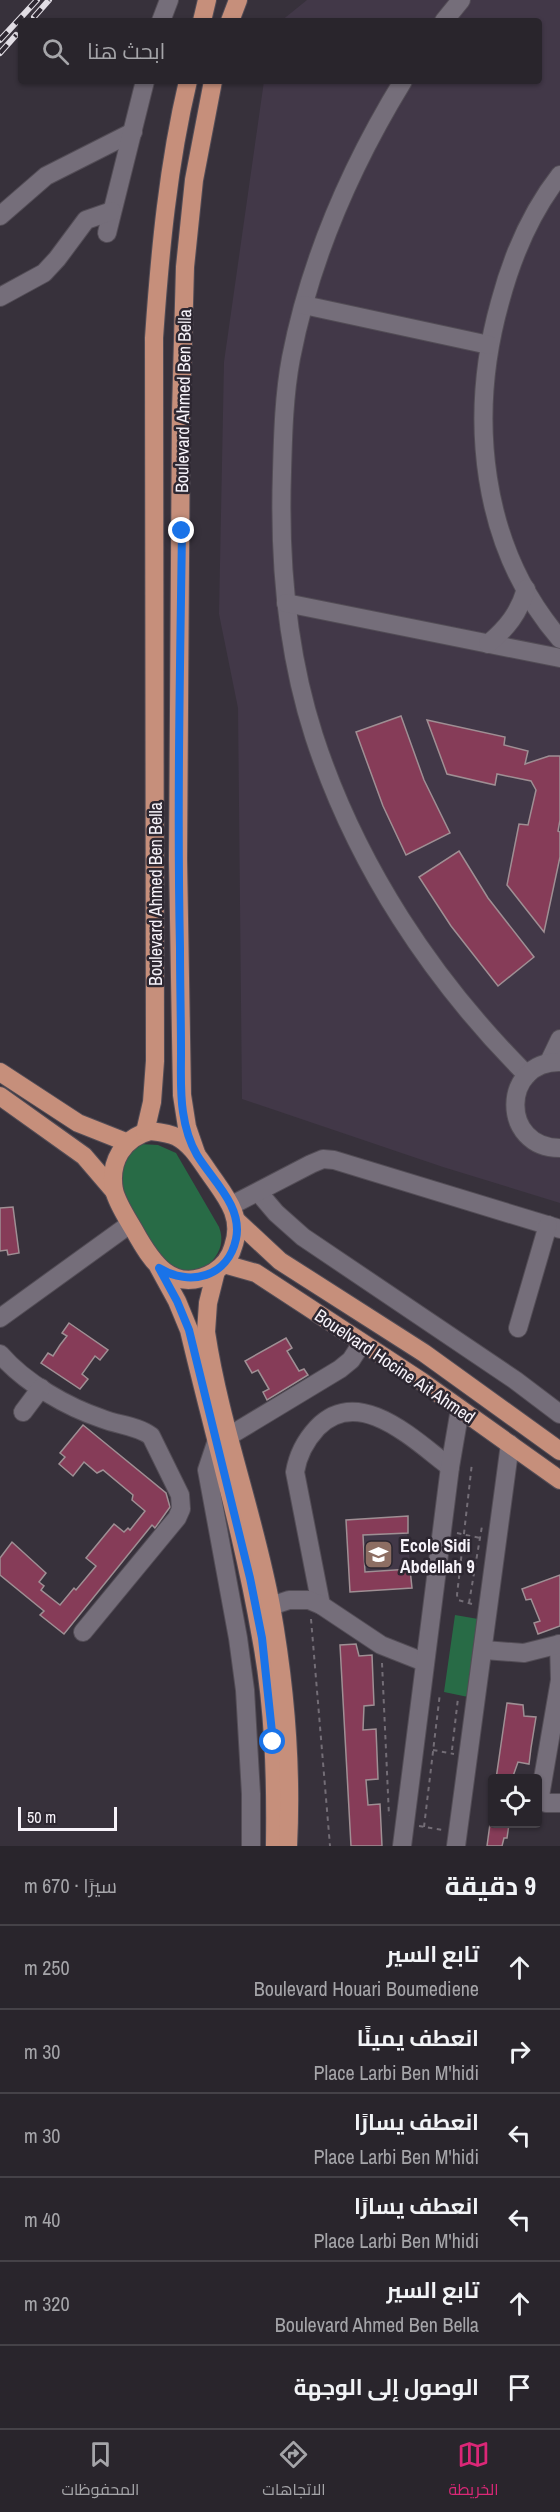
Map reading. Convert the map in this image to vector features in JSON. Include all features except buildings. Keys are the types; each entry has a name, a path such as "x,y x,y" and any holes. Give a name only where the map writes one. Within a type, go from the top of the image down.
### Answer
{"main road":[{"path":"203,18 207,0"},
{"path":"231,18 238,0"},
{"name":"Boulevard Ahmed Ben Bella","path":"145,1132 152,1102 156,1060 154,338 169,178 187,84"},
{"name":"Boulevard Ahmed Ben Bella","path":"196,1153 183,1112 182,1083 178,859 181,413 185,267 194,180 212,84"},
{"path":"0,1072 78,1123 126,1142"},
{"path":"0,1096 84,1156 114,1191 150,1259 159,1268 170,1275 195,1279 220,1267"},
{"path":"114,1191 112,1176 115,1162 126,1142 145,1132 162,1132 175,1136 196,1153 234,1213 280,1261 424,1353 560,1451"},
{"path":"234,1213 236,1238 220,1267 208,1303 206,1332 222,1439 262,1638 273,1742 275,1846"},
{"name":"Bouelvard Hocine Ait Ahmed","path":"220,1267 256,1273 460,1409 560,1480"},
{"path":"159,1268 177,1301 189,1330 271,1606 283,1699 288,1846"}],"street":[{"path":"162,18 169,0"},
{"path":"446,18 461,0"},
{"path":"107,233 144,84"},
{"path":"401,84 370,137 338,207 304,305 291,359 284,417 280,517 286,603 298,671 314,736 340,803 369,866 403,923 468,1012 527,1075"},
{"path":"0,216 46,176 132,132"},
{"path":"560,175 537,210 507,274 489,345 482,413 487,481 499,526 526,589 560,639"},
{"path":"0,297 44,273 86,220 112,211"},
{"path":"304,305 489,345"},
{"path":"488,644 504,631 516,615 526,589"},
{"path":"286,603 560,658"},
{"path":"560,1040 554,1062 527,1075 521,1082 515,1098 515,1107 519,1124 530,1138 537,1143 560,1148"},
{"path":"234,1213 259,1193 323,1159 334,1160 554,1227 518,1328"},
{"path":"259,1193 276,1213 303,1237 515,1380 560,1414"},
{"path":"0,1318 130,1224"},
{"path":"251,1846 250,1763 245,1690 238,1638 207,1470 222,1439 340,1369 351,1360 362,1343"},
{"path":"0,1354 40,1388 101,1419 143,1431 151,1436 181,1499 181,1509 177,1518 83,1632"},
{"path":"23,1412 40,1388"},
{"path":"402,1846 397,1825 415,1750 441,1530 460,1409"},
{"path":"315,1603 295,1472 298,1456 308,1437 322,1422 338,1414 357,1411 375,1415 391,1423 450,1467"},
{"path":"457,1839 510,1444"},
{"path":"271,1606 289,1600 315,1603 381,1645 424,1662"},
{"path":"484,1650 524,1653 560,1644 560,1680 540,1796 546,1803 560,1803"}],"path":[{"path":"472,1463 456,1595 458,1600 489,1608"},
{"path":"470,1603 483,1515"},
{"path":"441,1530 480,1538"},
{"path":"315,1603 330,1846"},
{"path":"381,1645 397,1825 424,1827 457,1839"},
{"path":"424,1827 440,1693"},
{"path":"415,1750 433,1750 469,1757"}],"shaded area":[{"path":"307,0 560,0 560,1203 443,1167 242,1099 238,708 219,614 224,362 264,84 542,84 542,18 285,18"},
{"name":"Ecole Sidi Abdellah 9","path":"408,1516 407,1532 412,1588 350,1592 346,1520"}],"green space":[{"path":"140,1144 158,1145 176,1153 219,1227 221,1241 218,1253 204,1267 191,1271 183,1270 164,1262 144,1236 117,1186 125,1156"},
{"path":"455,1615 484,1620 473,1698 444,1692"}],"railway":[{"path":"20,18 37,0"},
{"path":"34,17 49,0"},
{"path":"0,40 18,21"},
{"path":"0,53 16,35"}],"place":[{"name":"Ecole Sidi Abdellah 9","path":"379,1555"}],"route":[{"path":"182,531 178,859 183,1112 196,1153 232,1205 237,1221 236,1238 231,1253 216,1271 195,1279 170,1275 159,1268 184,1315 189,1330 250,1578 262,1638 273,1742"}]}
